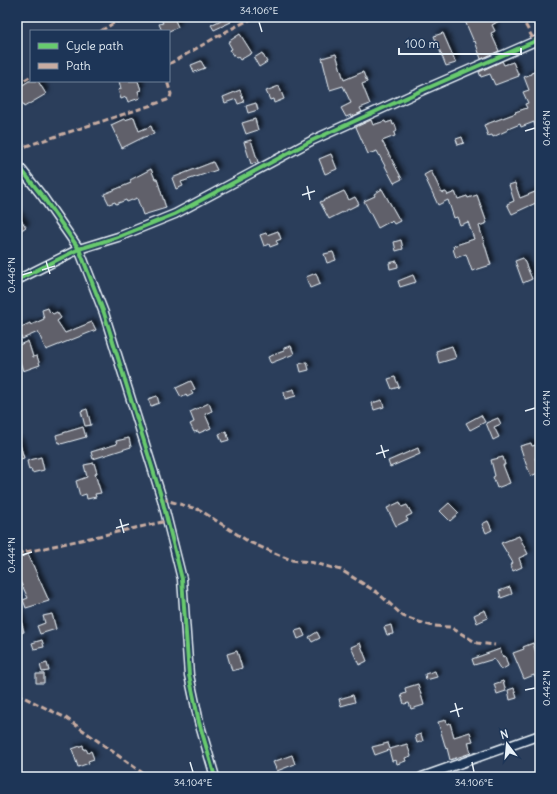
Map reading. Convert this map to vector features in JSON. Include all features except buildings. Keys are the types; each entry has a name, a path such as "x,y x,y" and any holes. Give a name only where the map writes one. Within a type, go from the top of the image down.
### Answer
{"street":[{"path":"17,280 79,249 175,214 313,140 540,39"},
{"path":"17,164 43,197 79,249 104,313 162,498 182,579 190,675 199,722 215,777"},
{"path":"422,777 540,735"}],"marked path":[{"path":"103,30 127,17"},
{"path":"170,63 255,17"},
{"path":"521,17 535,42"},
{"path":"17,85 30,77"},
{"path":"17,149 167,100 170,98 171,94 167,82"},
{"path":"162,499 200,510 249,542 291,560 310,562 341,570 378,593 403,616 433,626 450,627 477,643 495,645"},
{"path":"17,554 167,521"},
{"path":"17,694 66,718 144,774 151,777"}],"cycle path":[{"path":"17,280 79,249 118,237 175,214 313,140 540,39"},
{"path":"17,164 43,197 79,249 104,313 162,499 182,579 189,675 199,722 215,777"}]}
